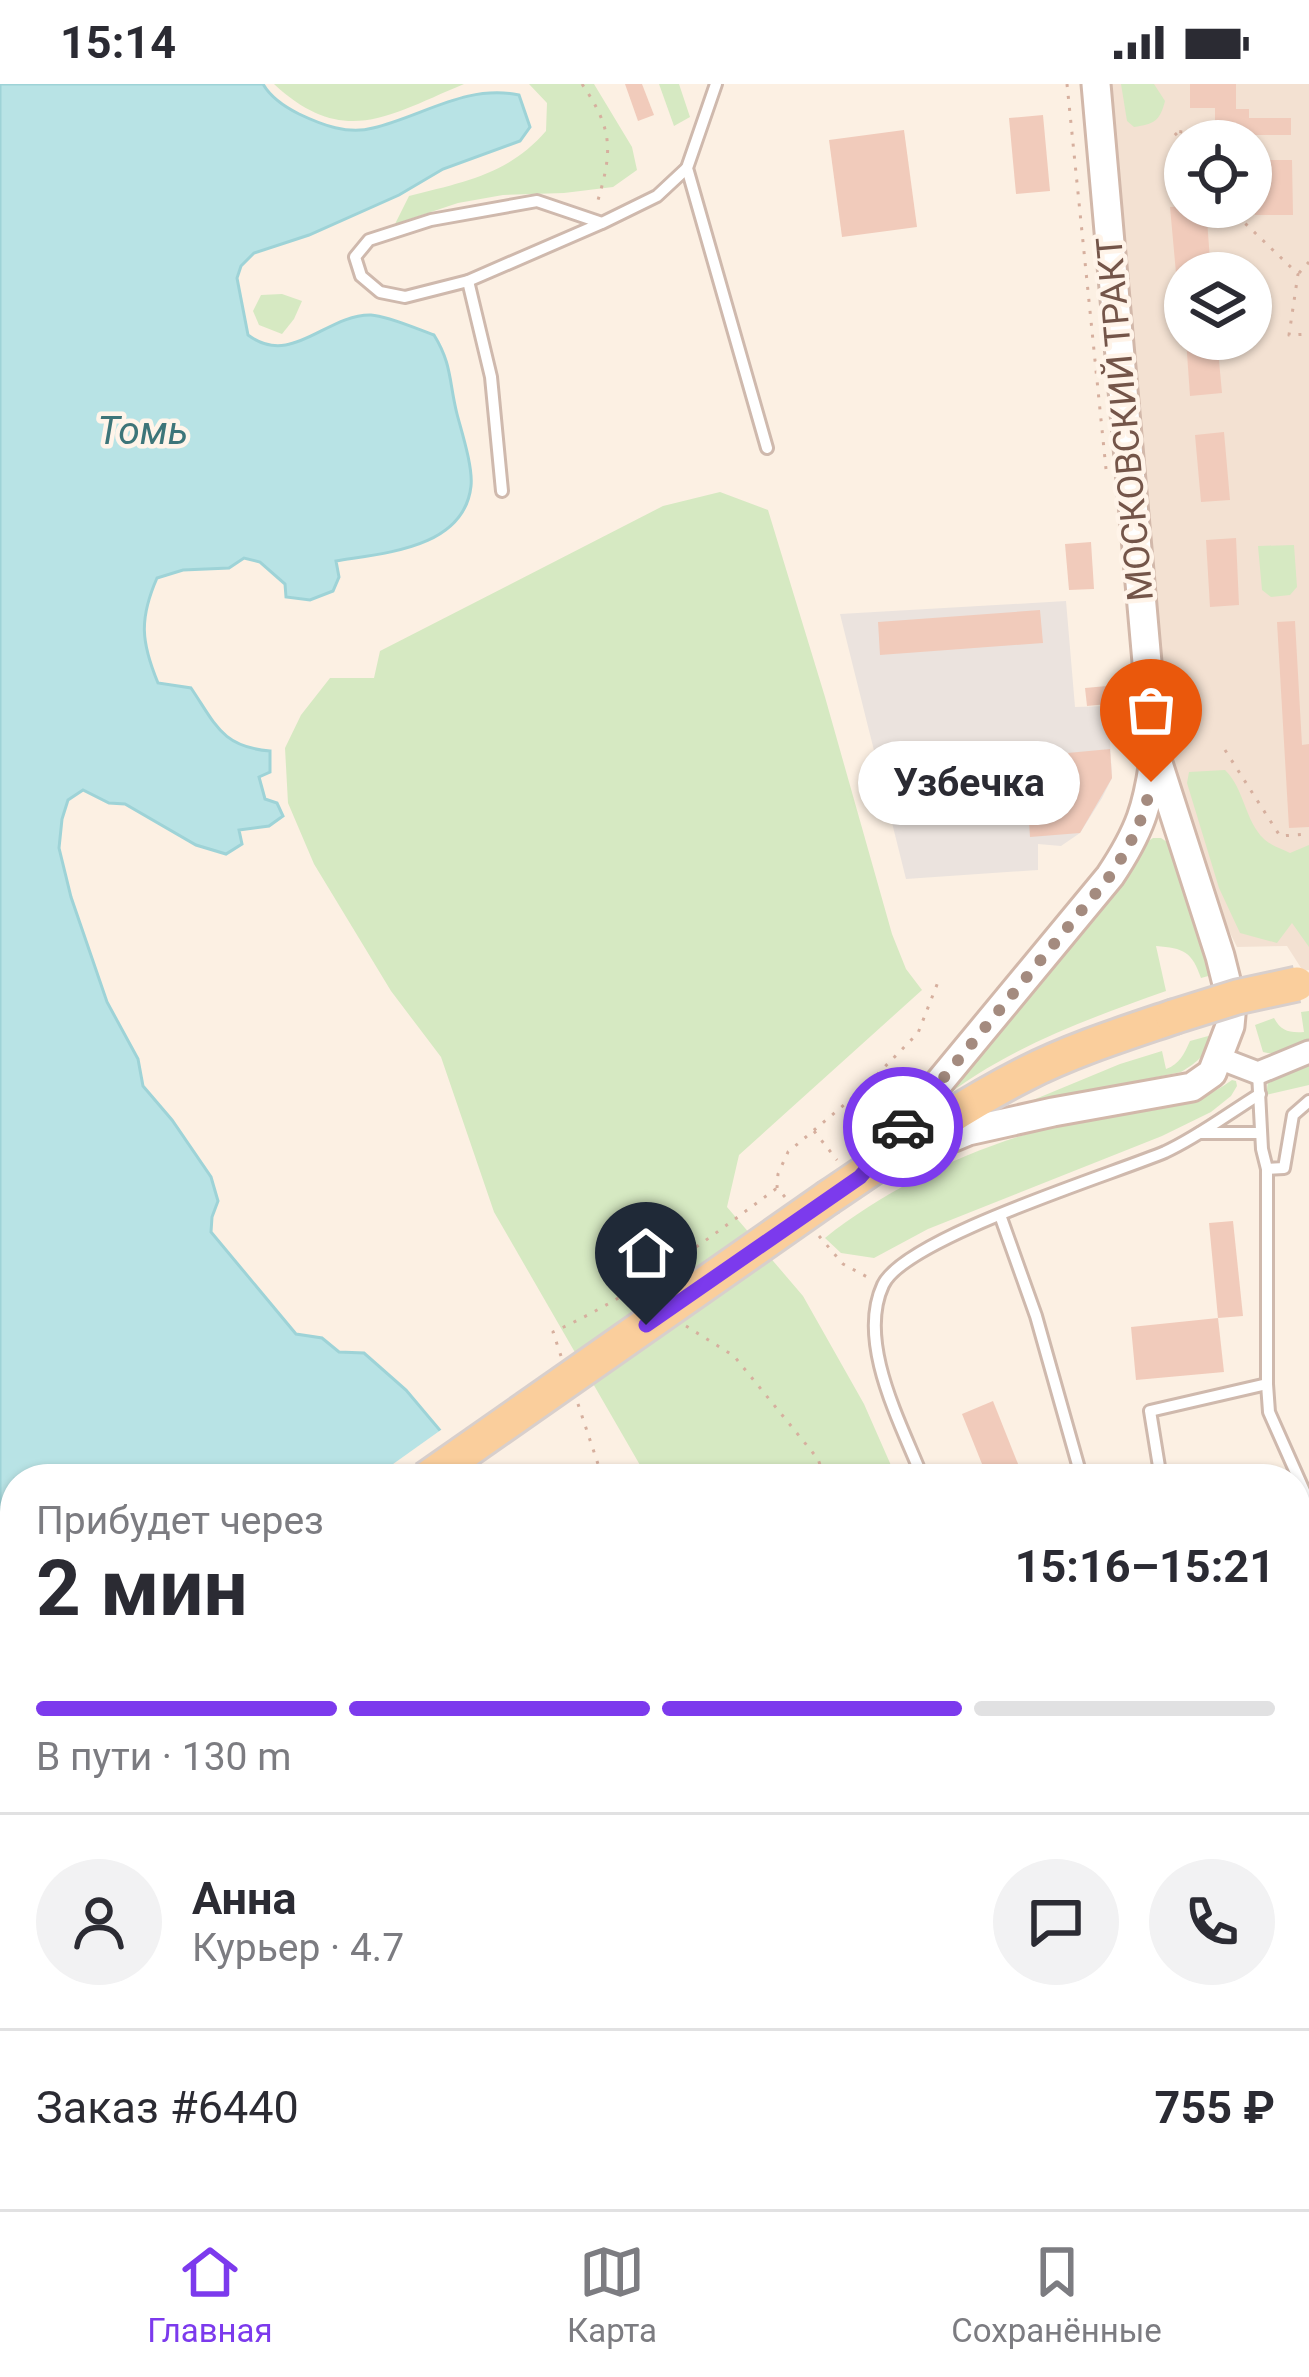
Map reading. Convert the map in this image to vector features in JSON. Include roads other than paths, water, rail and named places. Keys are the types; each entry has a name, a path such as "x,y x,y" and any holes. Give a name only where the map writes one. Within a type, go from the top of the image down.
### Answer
{"main road":[{"name":"МОСКОВСКИЙ ТРАКТ","path":"1096,84 1155,753"},
{"path":"849,1169 968,1131 1192,1087 1211,1073 1230,1026 1232,1004 1155,753"},
{"path":"448,1464 829,1198 849,1169 925,1102 1110,876 1146,810 1155,753"},
{"path":"849,1169 1082,1048 1238,997 1303,983"}],"street":[{"path":"1219,1058 1259,1083 1309,1052"}],"lane":[{"path":"596,221 537,201 430,220 369,240 356,257 361,276 380,292 405,297 468,281 657,196 687,168 716,84"},
{"path":"687,168 767,448"},
{"path":"468,281 491,376 502,491"},
{"path":"917,1464 879,1364 874,1319 883,1285 917,1255 959,1231 1169,1150 1259,1083"},
{"path":"1259,1083 1267,1169 1269,1412 1292,1464"},
{"path":"1267,1169 1284,1168 1294,1115 1309,1100"},
{"path":"1197,1133 1262,1133"},
{"path":"1000,1215 1036,1316 1078,1464"},
{"path":"1159,1464 1150,1411 1267,1384"}],"water":[{"name":"Томь","path":"0,84 263,84 299,114 345,130 391,123 463,97 519,95 530,127 520,141 443,169 399,195 309,235 254,253 237,278 248,335 264,344 294,343 339,322 371,315 434,335 447,364 471,478 465,507 454,523 418,544 336,561 339,577 333,591 310,600 286,597 285,584 260,562 244,558 229,568 183,570 157,578 144,630 158,683 191,688 222,732 241,745 270,751 270,772 259,777 265,799 277,803 283,816 269,826 239,830 242,844 226,854 196,845 125,804 109,803 83,790 68,800 59,848 107,1002 138,1059 143,1086 211,1177 218,1201 211,1232 296,1334 322,1338 339,1352 364,1353 406,1390 468,1464 0,1464"}],"place":[{"name":"Узбечка","path":"1151,782"}]}
